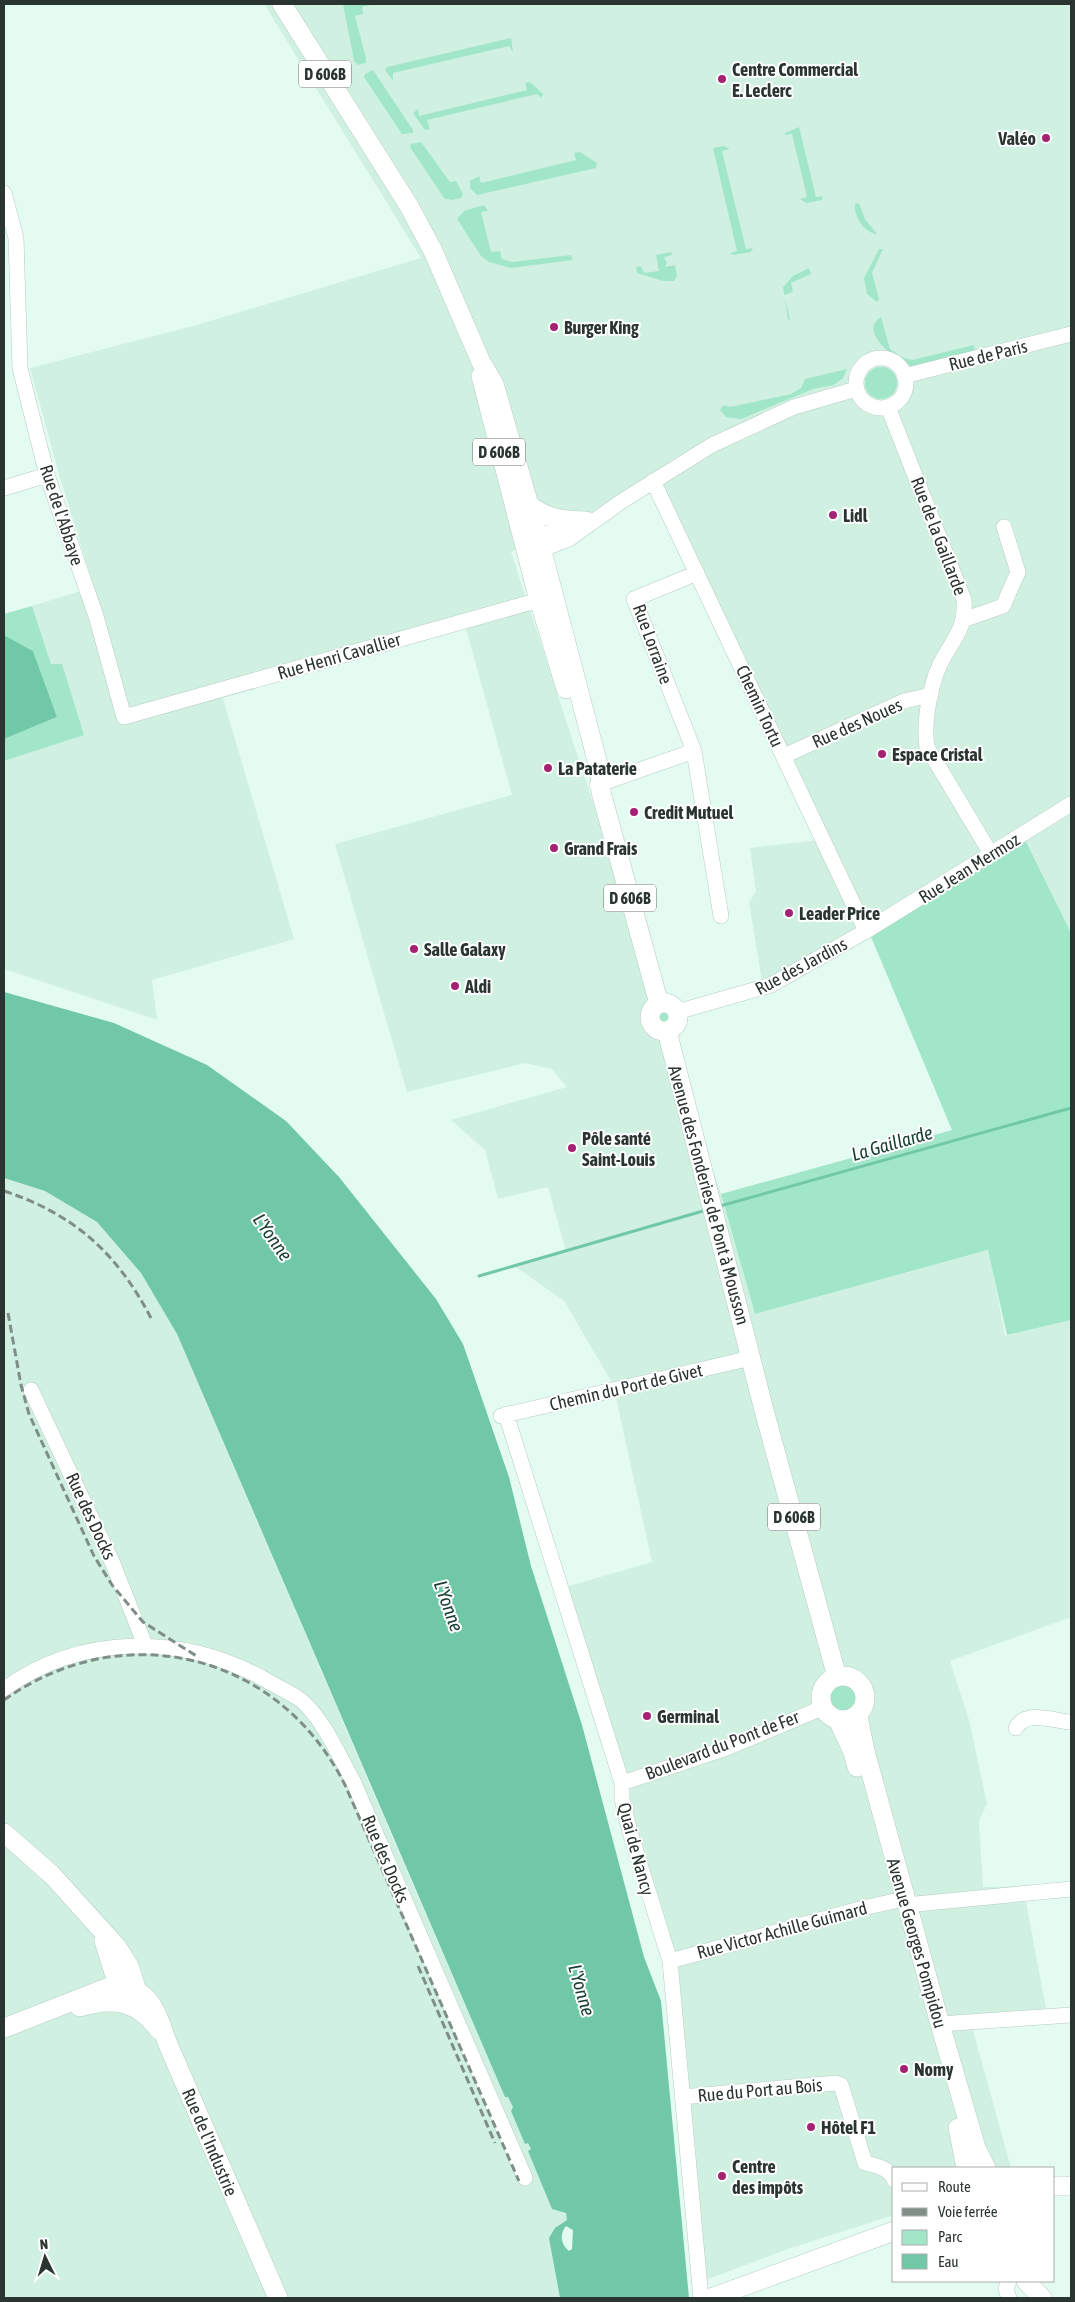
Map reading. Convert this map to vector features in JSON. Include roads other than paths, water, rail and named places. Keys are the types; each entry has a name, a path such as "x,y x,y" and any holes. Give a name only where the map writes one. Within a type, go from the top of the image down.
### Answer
{"main road":[{"name":"D 606B","path":"282,4 409,206 433,251 481,362 494,384 529,505 533,545"},
{"name":"D 606B","path":"481,362 481,380 533,545 659,1004"},
{"path":"529,505 550,518 586,521"},
{"path":"659,1004 672,1005 677,1012 676,1024 667,1031 657,1029 651,1023 652,1010 659,1004"},
{"name":"Avenue des Fonderies de Pont à Mousson","path":"667,1031 751,1358"},
{"name":"D 606B","path":"751,1358 837,1677"},
{"path":"837,1677 853,1679 859,1682 864,1691 865,1702 858,1716 851,1719 838,1720 822,1708 821,1692 826,1683 837,1677"},
{"name":"Avenue Georges Pompidou","path":"858,1716 901,1903 954,2112 966,2167"},
{"name":"Avenue Georges Pompidou","path":"838,1720 853,1752 940,2024 976,2148 986,2167"},
{"path":"4,1833 52,1875 101,1932 117,1947 129,1966 128,1989"},
{"path":"101,1932 111,1960 128,1989"},
{"path":"96,1991 105,1978 111,1960"},
{"path":"4,2029 96,1991 128,1989"},
{"path":"4,2029 94,2003 128,1989"},
{"name":"Rue de l'Industrie","path":"128,1989 150,2002 157,2012 167,2042 278,2298"},
{"path":"711,2298 888,2234"},
{"path":"1027,2282 1042,2298"},
{"path":"1035,2282 1048,2298"}],"street":[{"name":"Rue de l'Abbaye","path":"4,194 16,238 20,368 47,475 96,616 124,717"},
{"name":"Rue de Paris","path":"904,376 1071,334"},
{"path":"872,360 888,360 901,369 904,376 904,391 895,404 888,407 872,406 859,396 856,389 857,374 861,368 872,360"},
{"path":"533,545 569,539 653,481 712,445 786,411 856,389"},
{"name":"Rue de la Gaillarde","path":"888,407 964,600 963,620 958,637 938,671 931,695 925,731 927,747 992,854"},
{"path":"4,488 47,475"},
{"name":"Chemin Tortu","path":"653,481 866,931"},
{"path":"533,545 586,521 604,516"},
{"path":"963,620 1003,606 1018,572 1004,527"},
{"name":"Rue Lorraine","path":"697,573 634,598 694,751 721,916"},
{"name":"Rue Henri Cavallier","path":"124,717 466,619 547,598"},
{"name":"Rue des Noues","path":"784,756 904,701 931,695"},
{"path":"600,787 694,751"},
{"name":"Rue Jean Mermoz","path":"866,931 1071,804"},
{"name":"Rue des Jardins","path":"677,1012 764,989 866,931"},
{"name":"Chemin du Port de Givet","path":"503,1415 751,1358"},
{"name":"Rue des Docks","path":"31,1390 113,1564 145,1645"},
{"name":"Quai de Nancy","path":"503,1415 622,1783 622,1799 630,1832 670,1961 701,2298"},
{"name":"Rue des Docks","path":"4,1689 35,1670 67,1657 114,1646 145,1645 212,1657 253,1673 301,1701 324,1727 353,1781 525,2178"},
{"name":"Boulevard du Pont de Fer","path":"622,1783 644,1774 724,1749 822,1708"},
{"path":"1016,1728 1019,1721 1026,1717 1070,1722"},
{"name":"Rue Victor Achille Guimard","path":"670,1961 846,1912 901,1903 1071,1889"},
{"path":"940,2024 1071,2015"},
{"name":"Rue du Port au Bois","path":"682,2097 836,2083 841,2085 865,2163 892,2174"}],"water":[{"path":"4,635 33,651 57,717 4,739"},
{"name":"L'Yonne","path":"4,992 114,1023 207,1065 286,1121 339,1177 436,1299 463,1344 509,1477 531,1566 582,1725 644,1957 661,2001 689,2298 560,2298 549,2238 555,2228 567,2220 566,2213 552,2209 528,2151 531,2149 528,2143 525,2144 511,2111 513,2107 508,2097 505,2097 177,1334 141,1273 97,1222 45,1191 4,1178","holes":["566,2226 573,2230 572,2249 569,2251 564,2245 562,2233"]}],"waterway":[{"name":"La Gaillarde","path":"720,1206 1071,1108"},
{"name":"La Gaillarde","path":"479,1276 703,1211"}],"railway":[{"path":"4,1191 52,1211 91,1239 124,1274 151,1318"},
{"path":"8,1313 21,1385 29,1414 94,1556 112,1585 143,1622 198,1657"},
{"path":"4,1700 50,1674 99,1659 147,1655 195,1661 240,1678 281,1704 316,1740 345,1785 519,2181"},
{"path":"418,1966 495,2143"}],"place":[{"name":"Centre Commercial E. Leclerc","path":"722,79"},
{"name":"Valéo","path":"1046,138"},
{"name":"Burger King","path":"554,327"},
{"name":"Lidl","path":"833,515"},
{"name":"Espace Cristal","path":"882,754"},
{"name":"La Pataterie","path":"548,768"},
{"name":"Credit Mutuel","path":"634,812"},
{"name":"Grand Frais","path":"554,848"},
{"name":"Leader Price","path":"789,913"},
{"name":"Salle Galaxy","path":"414,949"},
{"name":"Aldi","path":"455,986"},
{"name":"Pôle santé Saint-Louis","path":"572,1148"},
{"name":"Germinal","path":"647,1716"},
{"name":"Nomy","path":"904,2069"},
{"name":"Hôtel F1","path":"811,2127"},
{"name":"Centre des impôts","path":"722,2176"}]}
